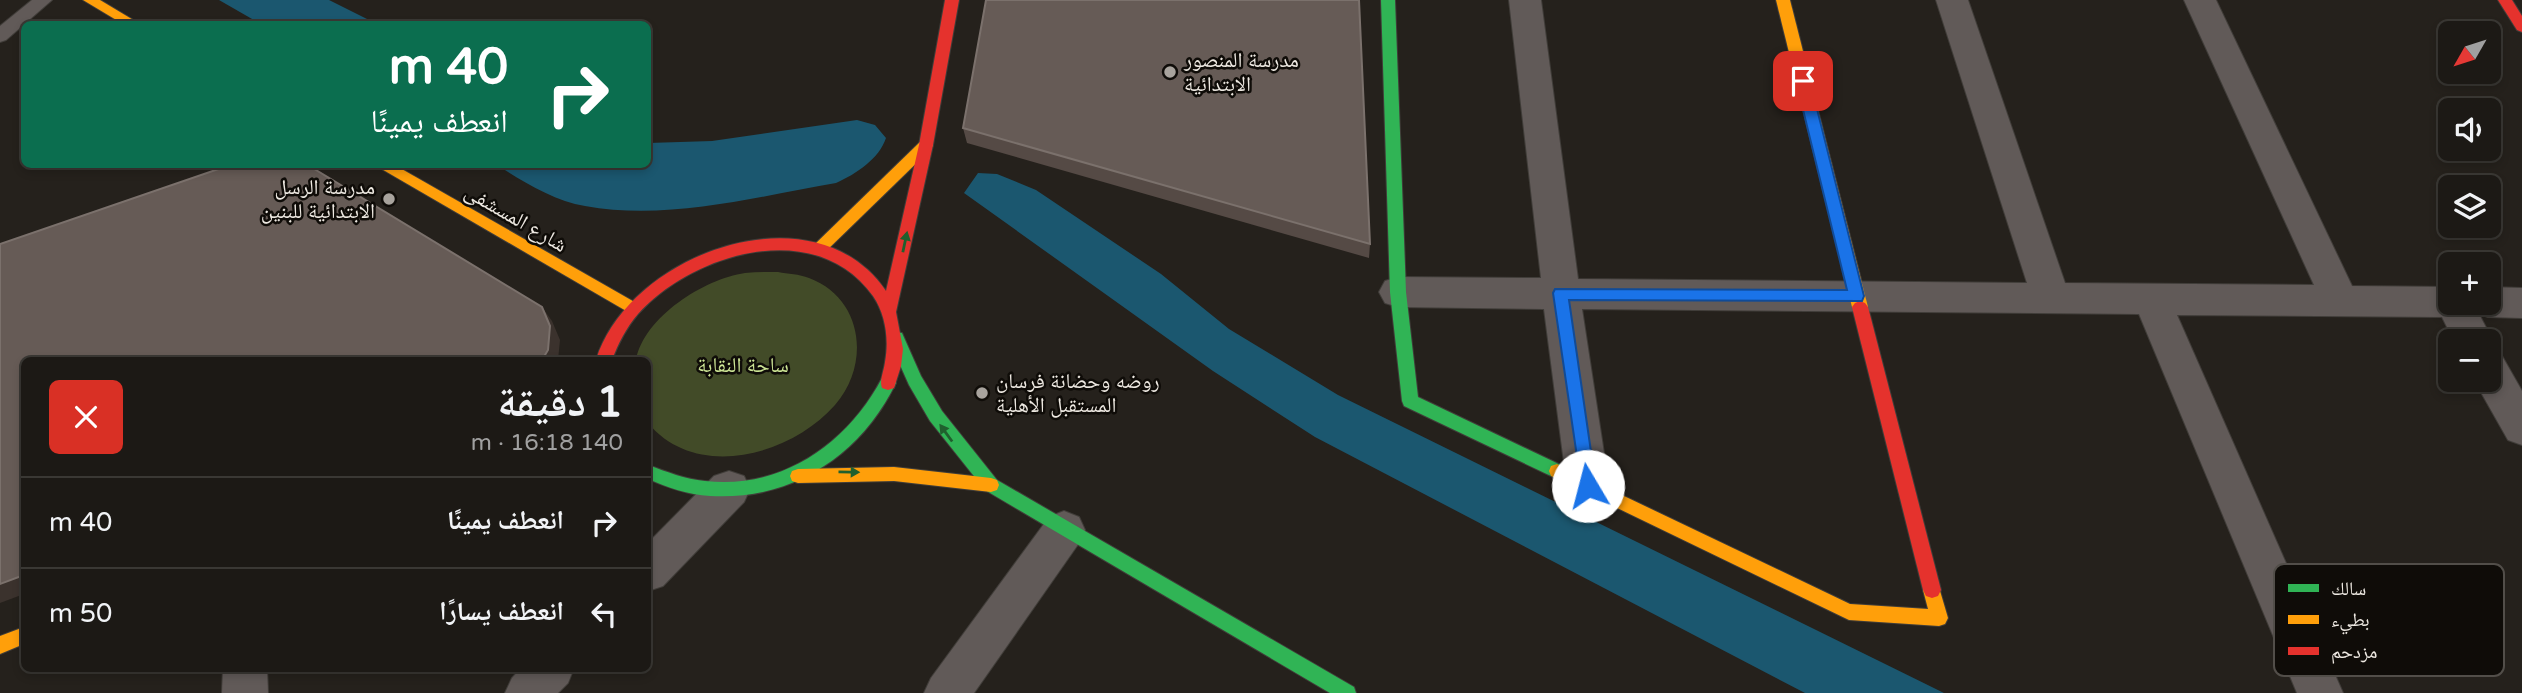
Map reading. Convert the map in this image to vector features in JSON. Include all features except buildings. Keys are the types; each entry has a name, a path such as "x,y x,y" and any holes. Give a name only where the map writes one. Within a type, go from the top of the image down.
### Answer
{"street":[{"path":"89,0 128,21"},
{"path":"890,309 926,145 953,0"},
{"path":"1388,0 1398,292 1410,401 1849,612 1939,618 1783,0"},
{"path":"1525,0 1588,486"},
{"path":"1952,0 2051,298"},
{"path":"2200,0 2340,301"},
{"path":"2505,0 2522,27"},
{"path":"818,250 926,145"},
{"name":"شارع المسشفى","path":"387,168 633,308"},
{"path":"605,357 610,343 633,308 664,281 700,261 754,247 780,244 818,250 849,263 874,283 890,309 896,337 911,376 932,414 959,450 991,485 1347,693"},
{"path":"1398,292 2438,302"},
{"path":"2151,299 2274,586"},
{"path":"2501,303 2522,303"},
{"path":"781,478 830,454 868,419 890,378 896,337"},
{"path":"2501,391 2522,428"},
{"path":"651,473 685,487 729,489 781,478 834,472 887,473 991,485"},
{"path":"651,569 729,489"},
{"path":"947,693 1064,530"},
{"path":"0,645 21,637"},
{"path":"245,672 245,693"},
{"path":"528,693 548,672"},
{"path":"2313,676 2320,693"}],"lane":[{"path":"0,36 43,0"}],"green space":[{"name":"ساحة النقابة","path":"778,272 805,277 827,288 841,301 856,334 854,371 835,405 816,423 794,437 743,455 716,456 691,452 668,441 651,426 651,357 637,357 641,344 651,329 678,303 712,283 745,273"}],"water":[{"path":"219,0 329,0 371,21 256,21"},
{"path":"857,120 875,125 886,138 878,153 866,165 836,183 680,209 616,210 585,206 550,195 502,168 651,168 651,143 712,141"},
{"path":"978,173 997,174 1036,190 1161,274 1229,329 1338,395 1944,693 1805,693 1315,437 1213,371 964,193"}],"traffic: fast":[{"path":"1388,0 1398,292 1410,401 1557,471"},
{"path":"896,338 925,399 961,450 991,485 1347,693"},
{"path":"651,473 678,483 710,489 737,489 790,475 816,463 859,429 876,407 888,383"}],"traffic: slow":[{"path":"90,0 128,21"},
{"path":"1783,0 1860,307"},
{"path":"818,250 926,145"},
{"path":"387,168 633,308"},
{"path":"1557,471 1849,612 1939,618 1932,590"},
{"path":"798,476 894,474 991,485"},
{"path":"0,645 21,637"}],"traffic: jam":[{"path":"890,309 926,145 952,0"},
{"path":"2505,0 2522,27"},
{"path":"605,357 616,333 633,309 653,290 676,274 702,260 730,251 759,245 788,245 816,250 842,260 877,290 887,306 895,340 893,366 888,383"},
{"path":"1860,307 1932,590"}],"place":[{"name":"مدرسة المنصور الابتدائية","path":"1170,72"},
{"name":"مدرسة الرسل الابتدائية للبنين","path":"389,199"},
{"name":"روضه وحضانة فرسان المستقبل الأهلية","path":"982,393"}],"route":[{"path":"1588,486 1561,293 1857,296 1803,81"}]}
